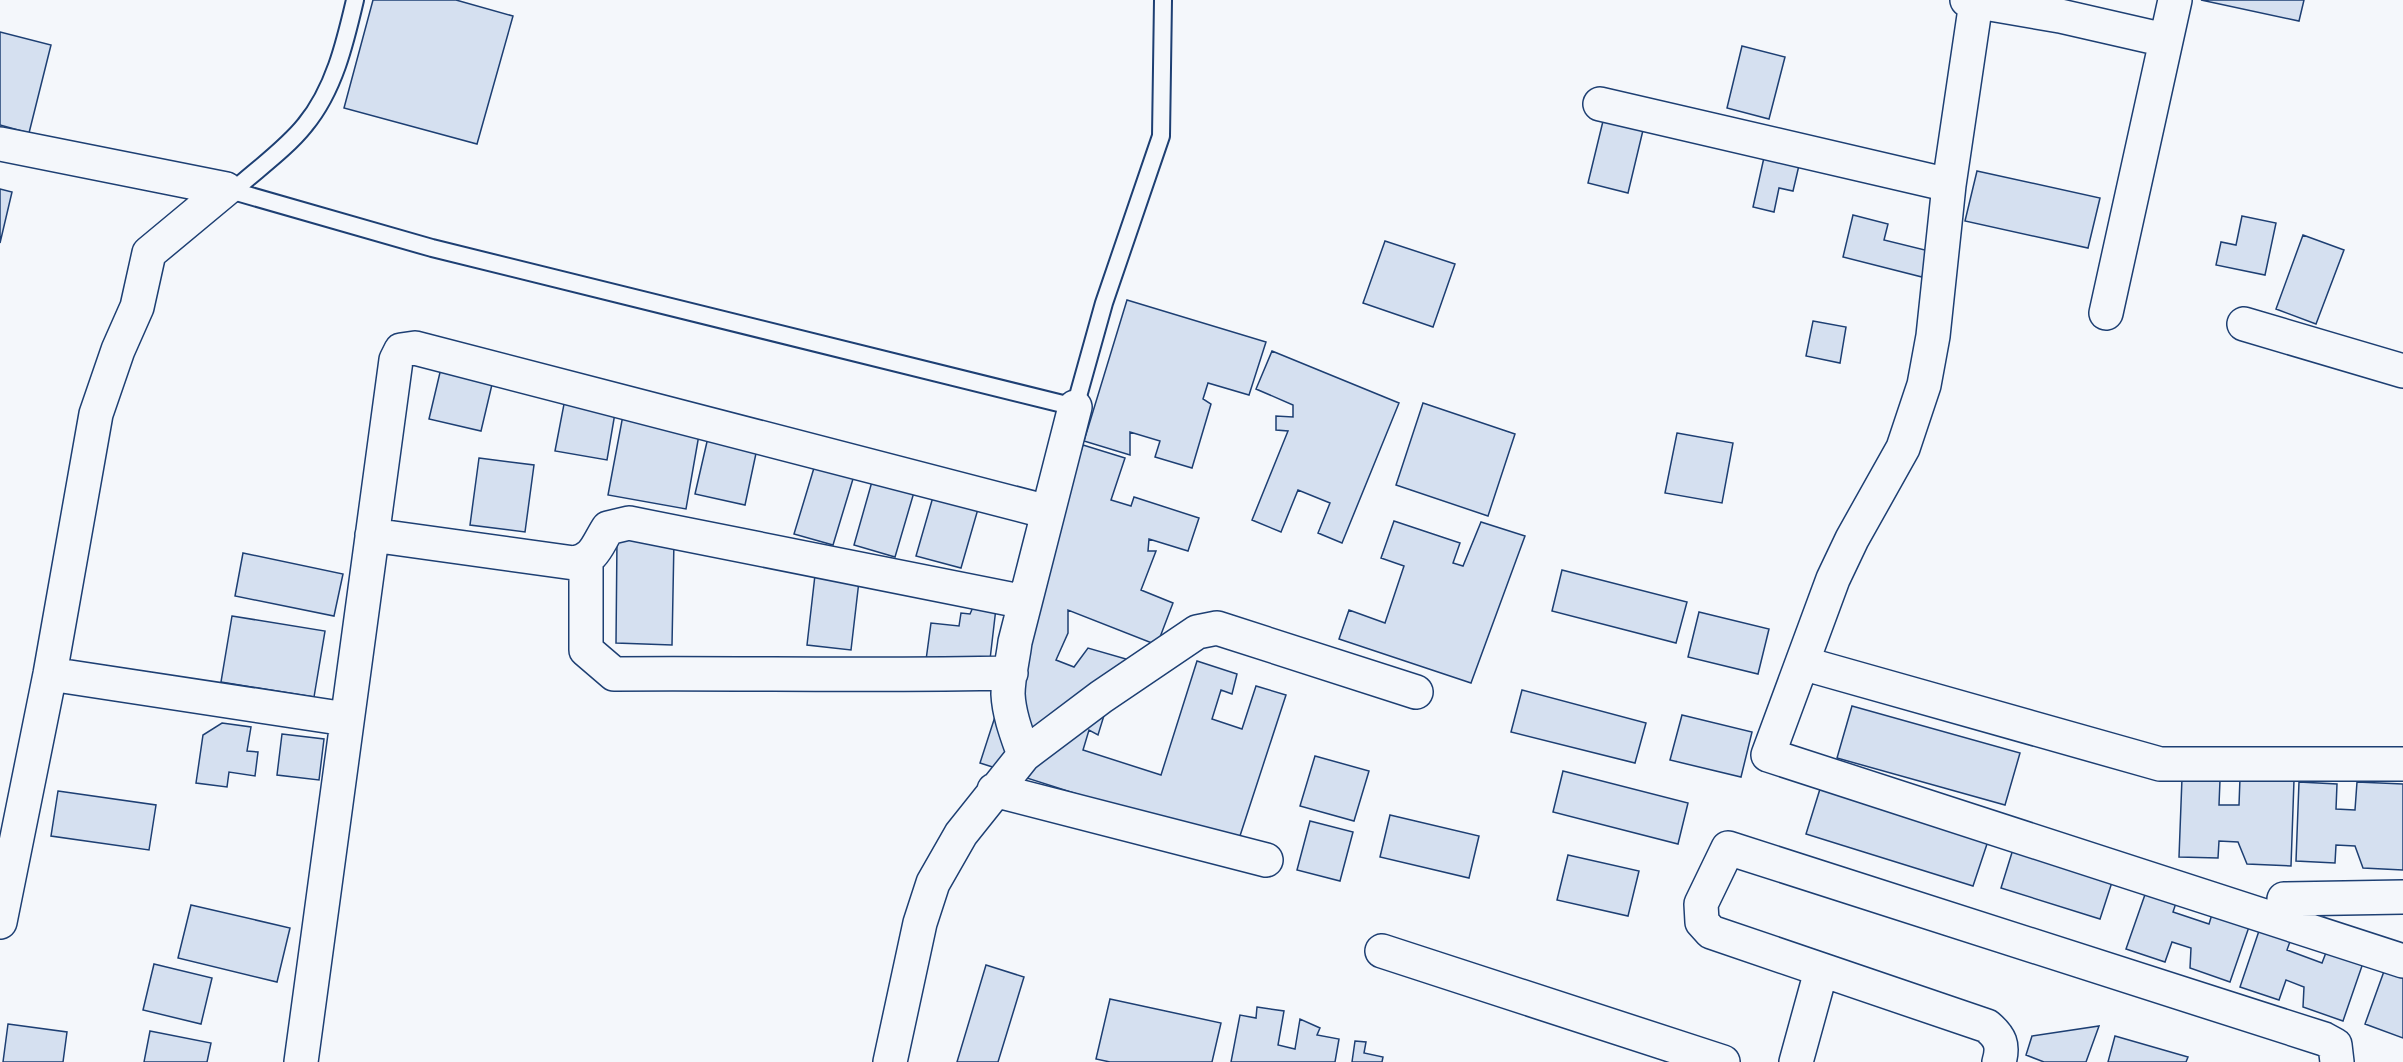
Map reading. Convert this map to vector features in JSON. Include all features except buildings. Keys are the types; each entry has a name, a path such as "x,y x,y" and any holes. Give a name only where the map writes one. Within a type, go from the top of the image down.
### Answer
{"street":[{"path":"2106,313 2175,0"},
{"path":"2165,40 2062,8 1971,1 1933,336 1924,385 1903,448 1838,569 1768,755 2403,961"},
{"path":"1600,104 1949,185"},
{"path":"0,144 226,189 149,253 137,307 118,350 96,414 50,674 0,922"},
{"path":"2244,324 2403,371"},
{"path":"301,1062 396,360 401,350 415,348 1048,512"},
{"path":"1024,755 1010,702 1011,672 1025,602 1075,407"},
{"path":"372,535 574,563 586,561 594,554 608,528 629,523 1025,602"},
{"path":"586,561 586,650 614,674 798,672 892,676 1011,672"},
{"path":"890,1062 920,923 933,883 961,834 1024,755 1101,697 1197,632 1217,628 1416,692"},
{"path":"1802,663 2160,764 2403,764"},
{"path":"50,674 346,719"},
{"path":"994,790 1266,860"},
{"path":"2000,1062 2002,1052 2000,1036 1987,1026 1711,932 1702,922 1701,904 1728,849 2324,1039 2335,1046 2337,1062"},
{"path":"2284,899 2403,897"},
{"path":"1382,951 1723,1062"},
{"path":"1796,1062 1821,971"}],"lane":[{"path":"355,0 327,91 305,125 233,191 432,248 924,372 1075,407 1104,303 1161,136 1163,0"}]}
